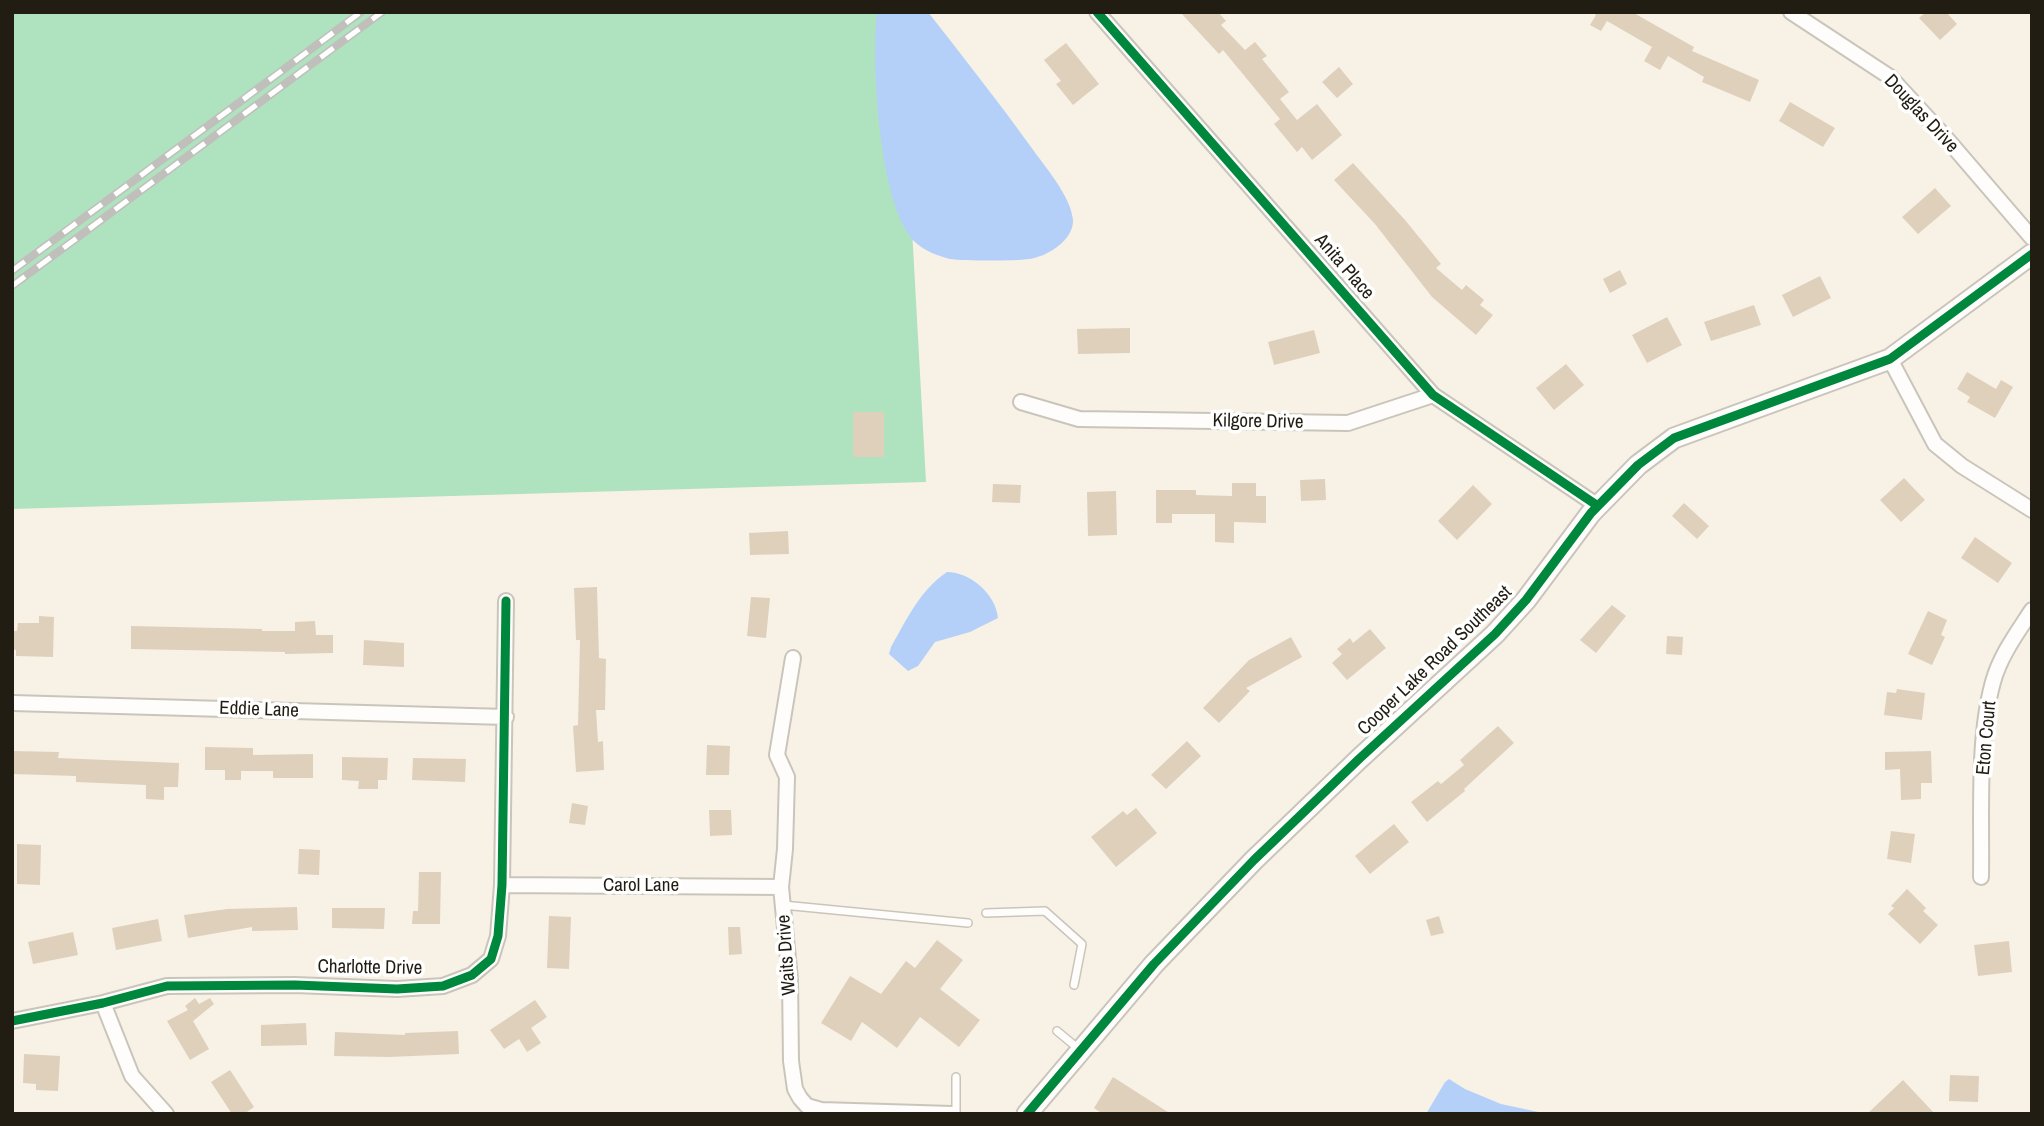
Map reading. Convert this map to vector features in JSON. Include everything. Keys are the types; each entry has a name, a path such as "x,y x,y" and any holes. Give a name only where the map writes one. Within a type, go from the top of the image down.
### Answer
{"street":[{"name":"Anita Place","path":"1097,12 1433,395 1598,506"},
{"name":"Douglas Drive","path":"1791,12 1890,78 2032,238"},
{"name":"Cooper Lake Road Southeast","path":"1027,1114 1153,964 1254,860 1495,634 1526,600 1598,506 1639,465 1674,438 1890,359 2032,254"},
{"path":"1890,359 1935,444 1962,466 2032,510"},
{"name":"Kilgore Drive","path":"1021,402 1079,419 1348,423 1433,395"},
{"name":"Charlotte Drive","path":"12,1021 103,1003 167,986 295,985 397,989 443,986 472,975 491,959 498,936 502,885 506,601"},
{"name":"Eton Court","path":"1981,877 1985,722 1993,680 2008,647 2032,610"},
{"name":"Waits Drive","path":"793,658 778,755 787,777 781,887 790,979 792,1076 800,1098 807,1106 835,1112 954,1114"},
{"name":"Eddie Lane","path":"12,703 506,717"},
{"name":"Carol Lane","path":"502,885 781,887"},
{"path":"103,1003 132,1076 166,1114"}],"lane":[{"path":"783,905 968,923"},
{"path":"986,913 1045,911 1083,944 1074,985"},
{"path":"1057,1031 1080,1050"},
{"path":"954,1114 956,1077"}],"green space":[{"path":"12,12 900,12 926,482 12,509"}],"water":[{"path":"877,12 928,12 980,79 1068,201 1072,227 1058,246 1044,255 1029,259 957,260 928,251 916,243 903,226 893,200 880,134 875,64"},
{"path":"947,572 964,576 980,586 992,601 998,618 970,632 935,642 918,666 908,671 889,654 891,647 922,596"},
{"path":"1449,1079 1501,1104 1548,1114 1426,1114"}],"building":[{"path":"1180,12 1218,12 1226,21 1221,25 1245,50 1255,42 1267,56 1262,59 1289,92 1280,99 1297,120 1317,104 1342,135 1312,160 1302,147 1297,152 1274,124 1280,119 1223,50 1219,54"},
{"path":"1592,12 1632,12 1694,47 1692,51 1759,80 1750,102 1702,82 1704,77 1668,56 1660,70 1644,61 1652,47 1607,21 1601,31 1590,25 1596,15"},
{"path":"1926,12 1946,12 1957,24 1940,40 1919,18"},
{"path":"1066,43 1099,84 1073,105 1056,84 1061,81 1044,60"},
{"path":"1339,67 1353,84 1337,98 1322,82"},
{"path":"1790,102 1835,128 1823,147 1779,121"},
{"path":"1353,163 1441,264 1436,268 1462,290 1466,285 1484,300 1480,305 1493,315 1476,335 1432,297 1375,224 1334,180"},
{"path":"1935,188 1951,206 1918,234 1902,217"},
{"path":"1620,270 1627,284 1610,293 1603,279"},
{"path":"1820,276 1831,298 1793,317 1782,295"},
{"path":"1754,305 1761,325 1711,341 1704,322"},
{"path":"1667,317 1682,345 1647,363 1632,335"},
{"path":"1130,328 1130,353 1078,354 1077,329"},
{"path":"1314,330 1320,353 1274,365 1268,342"},
{"path":"1566,364 1584,385 1554,410 1536,388"},
{"path":"1967,372 1996,389 2001,380 2013,387 1995,418 1967,402 1970,397 1957,389"},
{"path":"853,412 884,412 884,457 853,457"},
{"path":"1904,478 1925,500 1901,522 1880,500"},
{"path":"1325,479 1326,500 1301,501 1300,480"},
{"path":"1232,483 1256,483 1256,496 1266,496 1266,523 1234,522 1234,543 1215,542 1215,514 1172,514 1172,523 1156,523 1156,490 1196,490 1196,495 1232,496"},
{"path":"993,484 1021,485 1020,503 992,502"},
{"path":"1473,485 1492,504 1457,540 1438,521"},
{"path":"1116,491 1117,535 1088,536 1087,492"},
{"path":"1684,503 1709,526 1697,539 1672,516"},
{"path":"788,531 789,554 750,555 749,533"},
{"path":"1975,537 2012,563 1998,583 1961,558"},
{"path":"597,587 599,658 606,659 605,710 596,710 598,742 603,741 604,770 576,772 573,726 578,725 580,640 576,640 574,588"},
{"path":"751,597 770,598 766,638 747,636"},
{"path":"1612,605 1626,616 1596,653 1580,640"},
{"path":"1928,611 1947,620 1941,635 1945,637 1932,665 1908,654"},
{"path":"39,616 54,617 53,657 16,656 16,650 12,649 12,631 17,631 18,623 39,623"},
{"path":"315,621 316,635 333,635 333,653 131,649 131,626 295,631 295,622"},
{"path":"1370,629 1386,648 1347,680 1332,663 1342,654 1337,649 1350,638 1353,643"},
{"path":"1667,636 1683,637 1682,655 1666,654"},
{"path":"1291,637 1302,657 1246,688 1250,691 1219,723 1203,708 1249,660"},
{"path":"364,640 404,643 404,667 363,665"},
{"path":"1897,689 1925,693 1922,720 1884,715 1887,692 1896,693"},
{"path":"1498,726 1514,743 1464,789 1465,791 1427,822 1411,802 1438,781 1441,784 1464,765 1460,760"},
{"path":"1187,741 1201,756 1166,789 1151,775"},
{"path":"707,745 730,746 729,775 706,775"},
{"path":"205,747 253,748 253,755 313,754 313,778 273,778 273,771 241,771 241,780 225,780 225,770 205,770"},
{"path":"12,751 59,752 58,758 179,763 178,787 164,787 164,800 146,799 146,785 76,782 76,776 12,774"},
{"path":"1931,751 1932,783 1921,783 1921,799 1901,800 1900,769 1885,770 1885,752"},
{"path":"342,757 388,758 387,780 378,780 378,789 358,789 359,781 342,780"},
{"path":"413,758 466,759 465,782 412,780"},
{"path":"572,803 588,806 585,825 569,823"},
{"path":"1136,808 1157,833 1116,867 1091,837 1123,811 1127,815"},
{"path":"709,810 731,810 732,835 710,836"},
{"path":"1394,824 1409,842 1370,874 1355,856"},
{"path":"1891,831 1915,834 1911,863 1887,859"},
{"path":"17,844 41,845 40,885 17,884"},
{"path":"299,849 320,850 319,875 298,874"},
{"path":"419,872 441,872 440,924 412,924 413,911 418,911"},
{"path":"1907,889 1926,908 1923,911 1938,925 1920,944 1888,914 1894,908 1891,906"},
{"path":"297,907 298,930 252,931 252,927 188,938 184,915 227,909"},
{"path":"332,908 385,908 384,929 332,928"},
{"path":"549,916 571,917 569,969 547,968"},
{"path":"1439,916 1444,933 1431,936 1426,920"},
{"path":"158,919 162,941 116,950 112,928"},
{"path":"728,927 740,927 742,954 729,955"},
{"path":"73,932 78,955 33,964 28,942"},
{"path":"937,940 963,960 940,989 980,1020 959,1047 920,1017 897,1048 862,1022 851,1041 821,1023 850,976 881,994 906,961 915,968"},
{"path":"2009,941 2012,972 1978,976 1974,945"},
{"path":"195,998 199,1004 210,998 214,1004 193,1021 209,1049 190,1060 167,1021 188,1010 185,1006"},
{"path":"535,1000 547,1017 531,1028 541,1043 527,1052 519,1039 504,1049 490,1030"},
{"path":"306,1023 307,1045 261,1046 261,1025"},
{"path":"458,1031 459,1054 334,1056 335,1032 405,1035"},
{"path":"24,1054 60,1056 58,1091 36,1090 36,1084 23,1083"},
{"path":"230,1070 254,1107 244,1114 232,1114 211,1082"},
{"path":"1950,1075 1979,1076 1978,1102 1949,1101"},
{"path":"1113,1077 1171,1114 1103,1114 1094,1108"},
{"path":"1903,1080 1935,1114 1867,1114"}],"railway":[{"path":"12,271 361,12"},
{"path":"12,286 382,12"}],"cycle path":[{"path":"1097,12 1433,395 1598,506"},
{"path":"1027,1114 1154,964 1254,860 1495,634 1526,600 1591,513 1638,465 1674,438 1890,359 2032,254"},
{"path":"12,1021 103,1003 167,986 295,985 397,989 443,986 472,975 491,959 498,936 502,885 506,601"}]}
